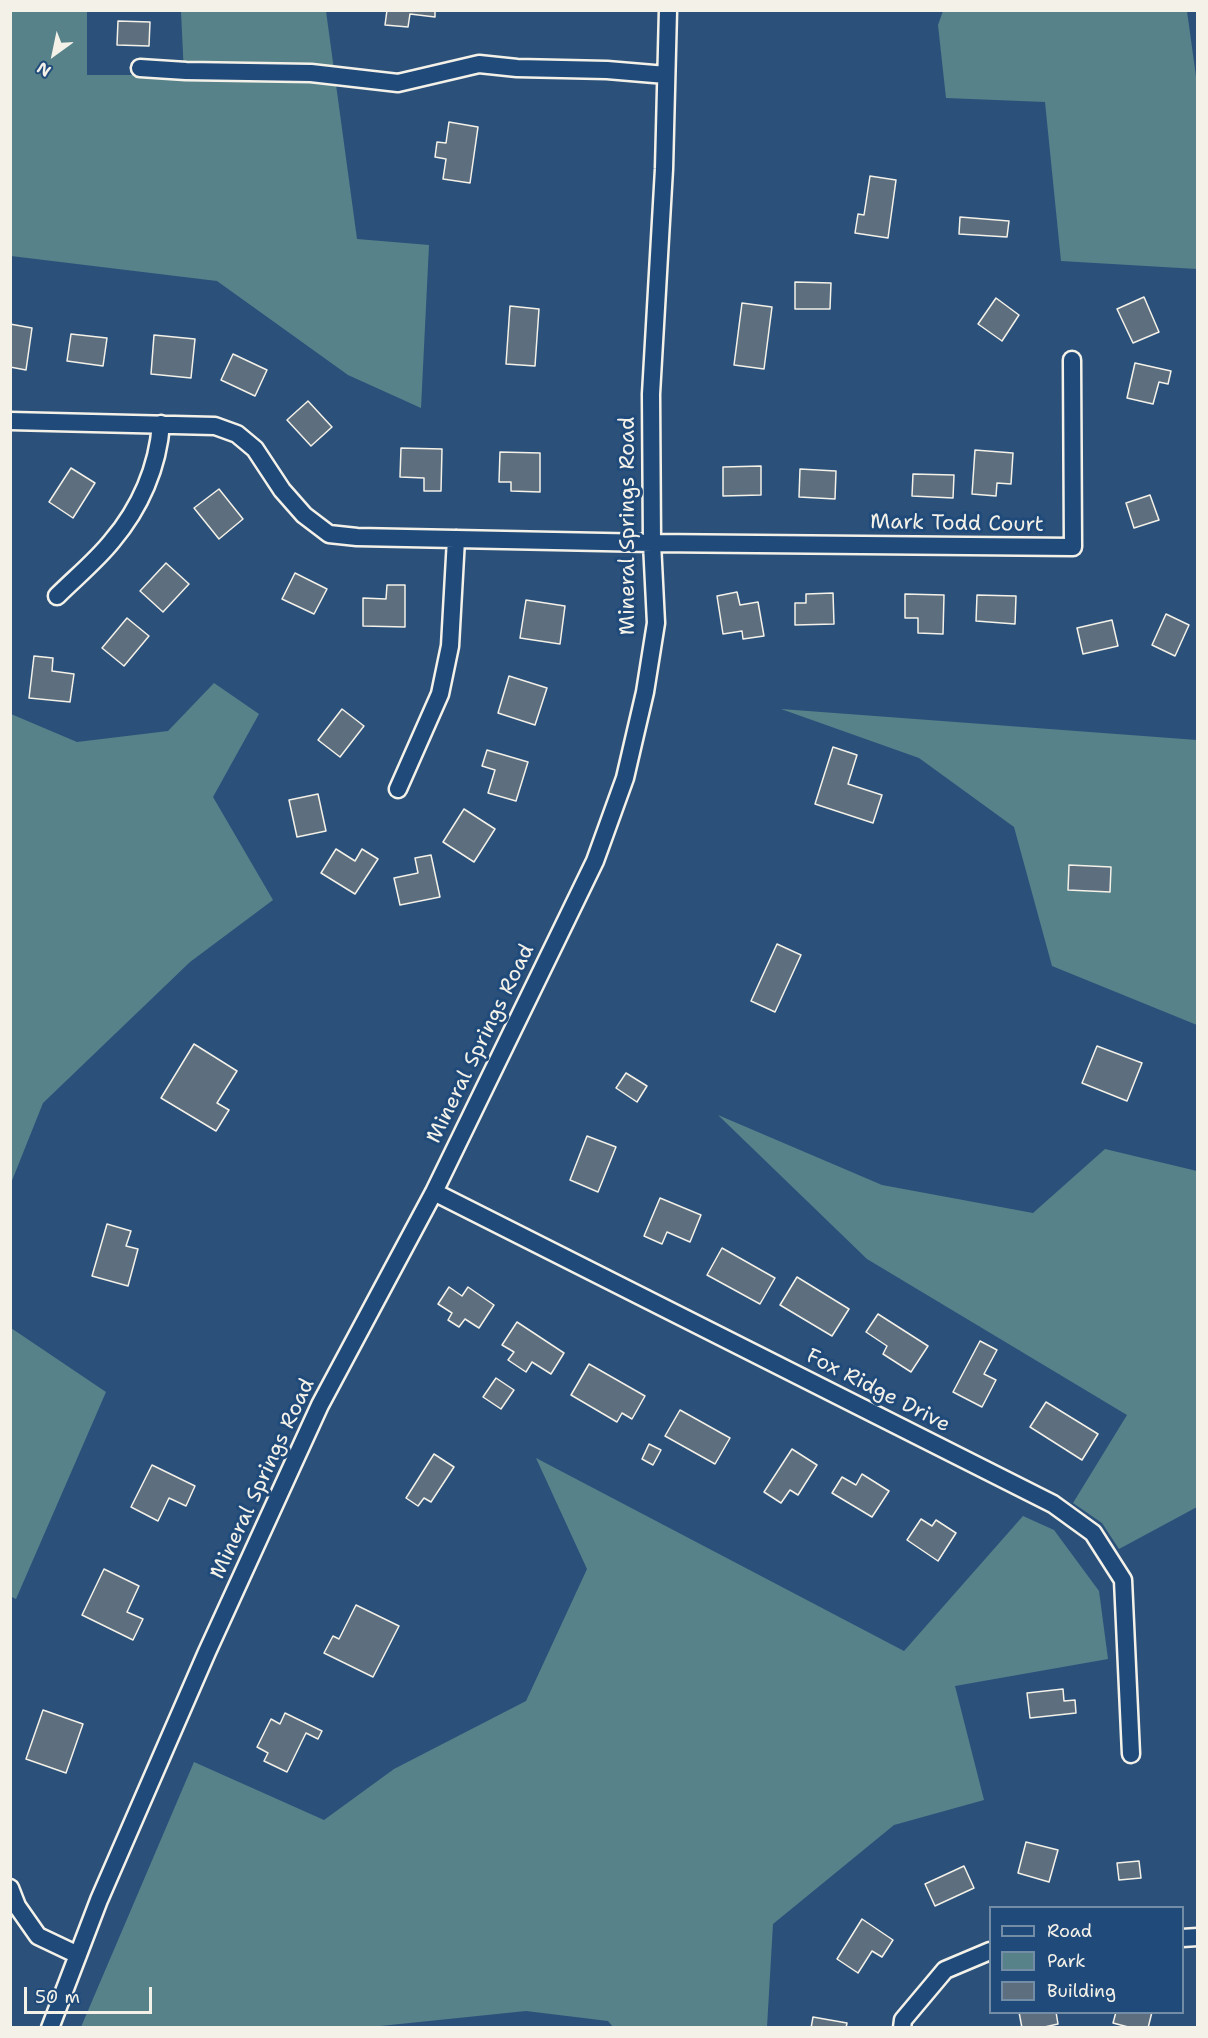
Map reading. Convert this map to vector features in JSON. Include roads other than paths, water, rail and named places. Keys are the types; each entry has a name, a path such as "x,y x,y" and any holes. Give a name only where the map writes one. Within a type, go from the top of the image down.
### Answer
{"street":[{"name":"Mineral Springs Road","path":"50,2028 99,1900 207,1652 320,1405 434,1192 595,861 625,778 645,692 656,623 652,543 651,394 664,169 668,10"},
{"path":"140,68 311,73 398,83 479,64 666,75"},
{"name":"Mark Todd Court","path":"652,543 1073,547 1072,360"},
{"path":"10,421 214,426 237,434 255,449 282,490 304,515 329,534 357,537 652,543"},
{"path":"57,596 112,541 145,491 159,446 161,424"},
{"path":"398,789 440,694 450,646 456,539"},
{"name":"Fox Ridge Drive","path":"434,1192 1053,1504 1093,1533 1123,1580 1131,1754"},
{"path":"10,1888 17,1906 38,1936 78,1955"},
{"path":"902,2028 903,2020 945,1970 989,1951"}]}
